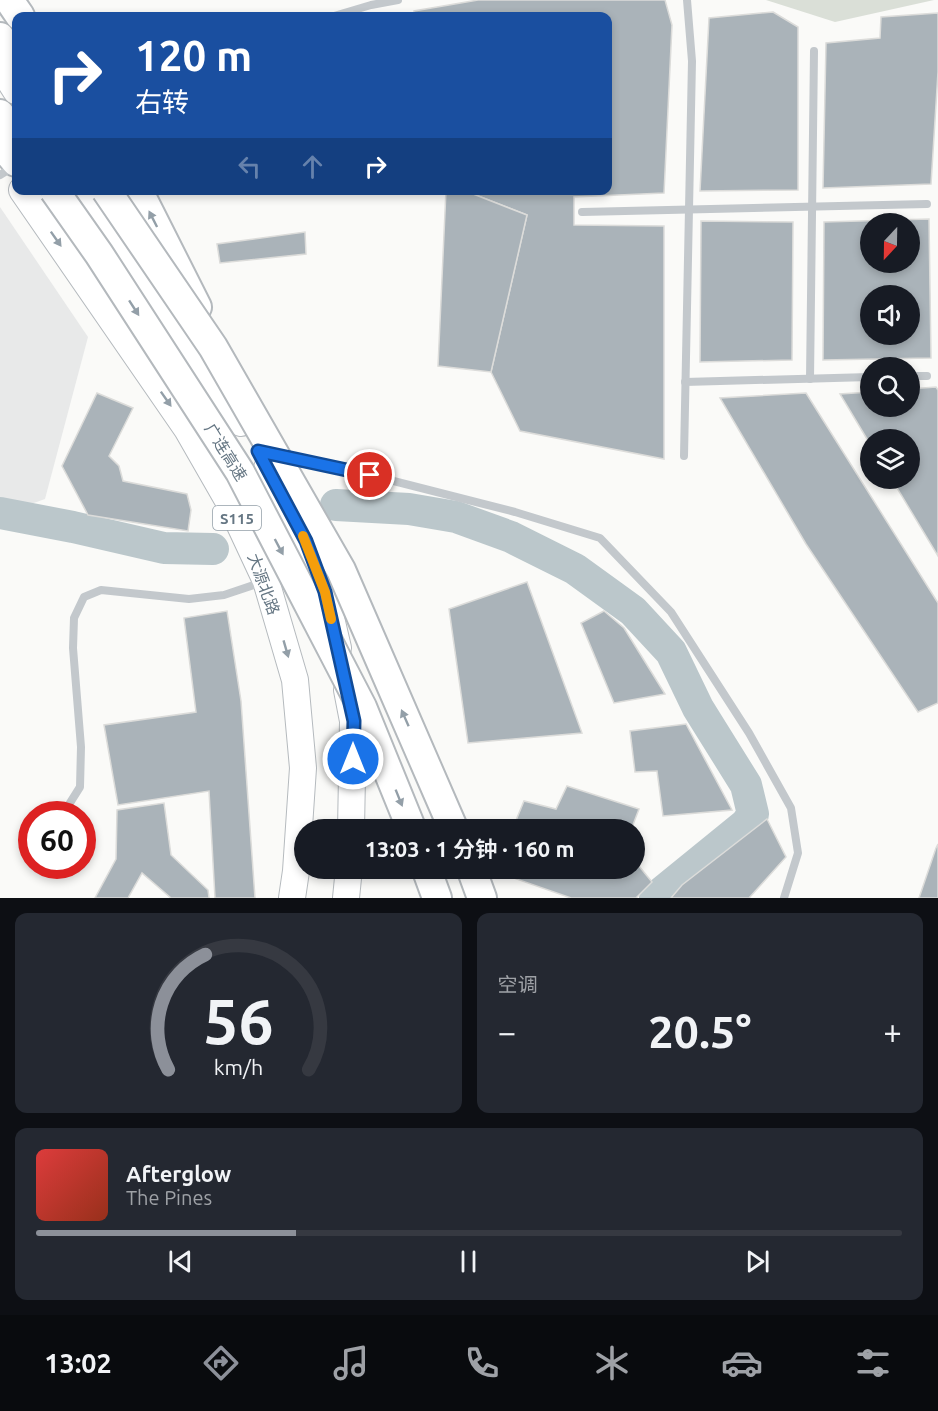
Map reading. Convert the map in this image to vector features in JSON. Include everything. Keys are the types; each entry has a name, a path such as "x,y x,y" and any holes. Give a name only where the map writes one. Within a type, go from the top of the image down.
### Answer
{"highway":[{"path":"0,37 12,55"},
{"path":"0,114 12,131"},
{"path":"45,195 110,271"},
{"name":"广连高速","path":"57,195 110,271 240,472 362,707 408,819"},
{"path":"109,195 213,347 341,570 449,819"},
{"path":"141,195 245,403"},
{"path":"430,879 436,898"},
{"path":"475,879 482,898"}],"main road":[{"path":"0,66 12,85"},
{"name":"大源北路","path":"25,195 187,429 230,504 266,580 295,680 303,768 292,898"},
{"name":"S115","path":"88,195 225,396 258,451 306,541 325,592 354,721 351,819"},
{"path":"346,898 348,879"}],"lane":[{"path":"347,12 398,0"},
{"path":"684,456 692,61 687,0"},
{"path":"810,379 814,51"},
{"path":"582,212 927,204"},
{"path":"920,376 927,376"},
{"path":"685,382 860,377"},
{"path":"258,451 370,475 515,512 600,538 671,612 749,733 791,808 798,853 784,898"},
{"path":"71,801 80,787 81,747 73,638 74,618 84,597 101,590 189,599 224,595 266,580"}],"shaded area":[{"path":"766,0 934,0 835,22"},
{"path":"0,207 88,337 45,499 0,515"}],"building":[{"path":"478,0 665,0 672,25 664,193 574,197 574,225 664,226 664,459 520,431 491,372 527,215 476,195 612,195 612,12 414,11"},
{"path":"773,12 798,27 798,190 700,191 709,18"},
{"path":"938,13 938,72 931,184 823,188 826,43 880,38 881,17"},
{"path":"446,195 476,195 527,215 491,372 438,366"},
{"path":"920,219 929,219 931,358 860,357 860,359 823,360 824,222 860,221 860,273 920,273"},
{"path":"701,221 793,222 792,360 700,362"},
{"path":"305,232 306,254 220,263 217,244"},
{"path":"936,387 938,390 938,556 898,489 920,489 920,429 861,429 840,394 860,393 860,417 920,417 920,388"},
{"path":"97,393 133,408 109,456 119,466 123,481 187,494 191,510 188,531 88,515 62,466"},
{"path":"806,393 860,479 860,489 866,489 938,603 938,703 918,712 806,544 720,398"},
{"path":"527,582 582,733 468,743 449,609"},
{"path":"227,611 241,701 255,898 215,898 209,791 118,805 104,725 196,712 184,618"},
{"path":"604,611 624,628 665,694 614,703 581,623"},
{"path":"686,724 732,810 663,816 657,771 635,772 630,731"},
{"path":"567,786 639,809 635,819 517,819 524,801 556,809"},
{"path":"164,803 171,855 208,890 209,898 171,898 142,873 128,898 95,898 116,859 117,810"},
{"path":"767,819 786,857 749,898 671,898 682,885"},
{"path":"938,844 938,898 919,898 936,848"},
{"path":"645,873 652,882 636,898 571,898 517,879 645,879"}],"waterway":[{"path":"336,505 409,509 456,517 511,537 575,569 633,611 671,652 698,708 746,785 753,814 746,824 655,898"},
{"path":"0,513 164,548 213,549"}],"slow traffic":[{"path":"303,536 325,592 331,619"}],"route":[{"path":"353,759 354,721 325,592 306,541 258,451 370,475"}]}
